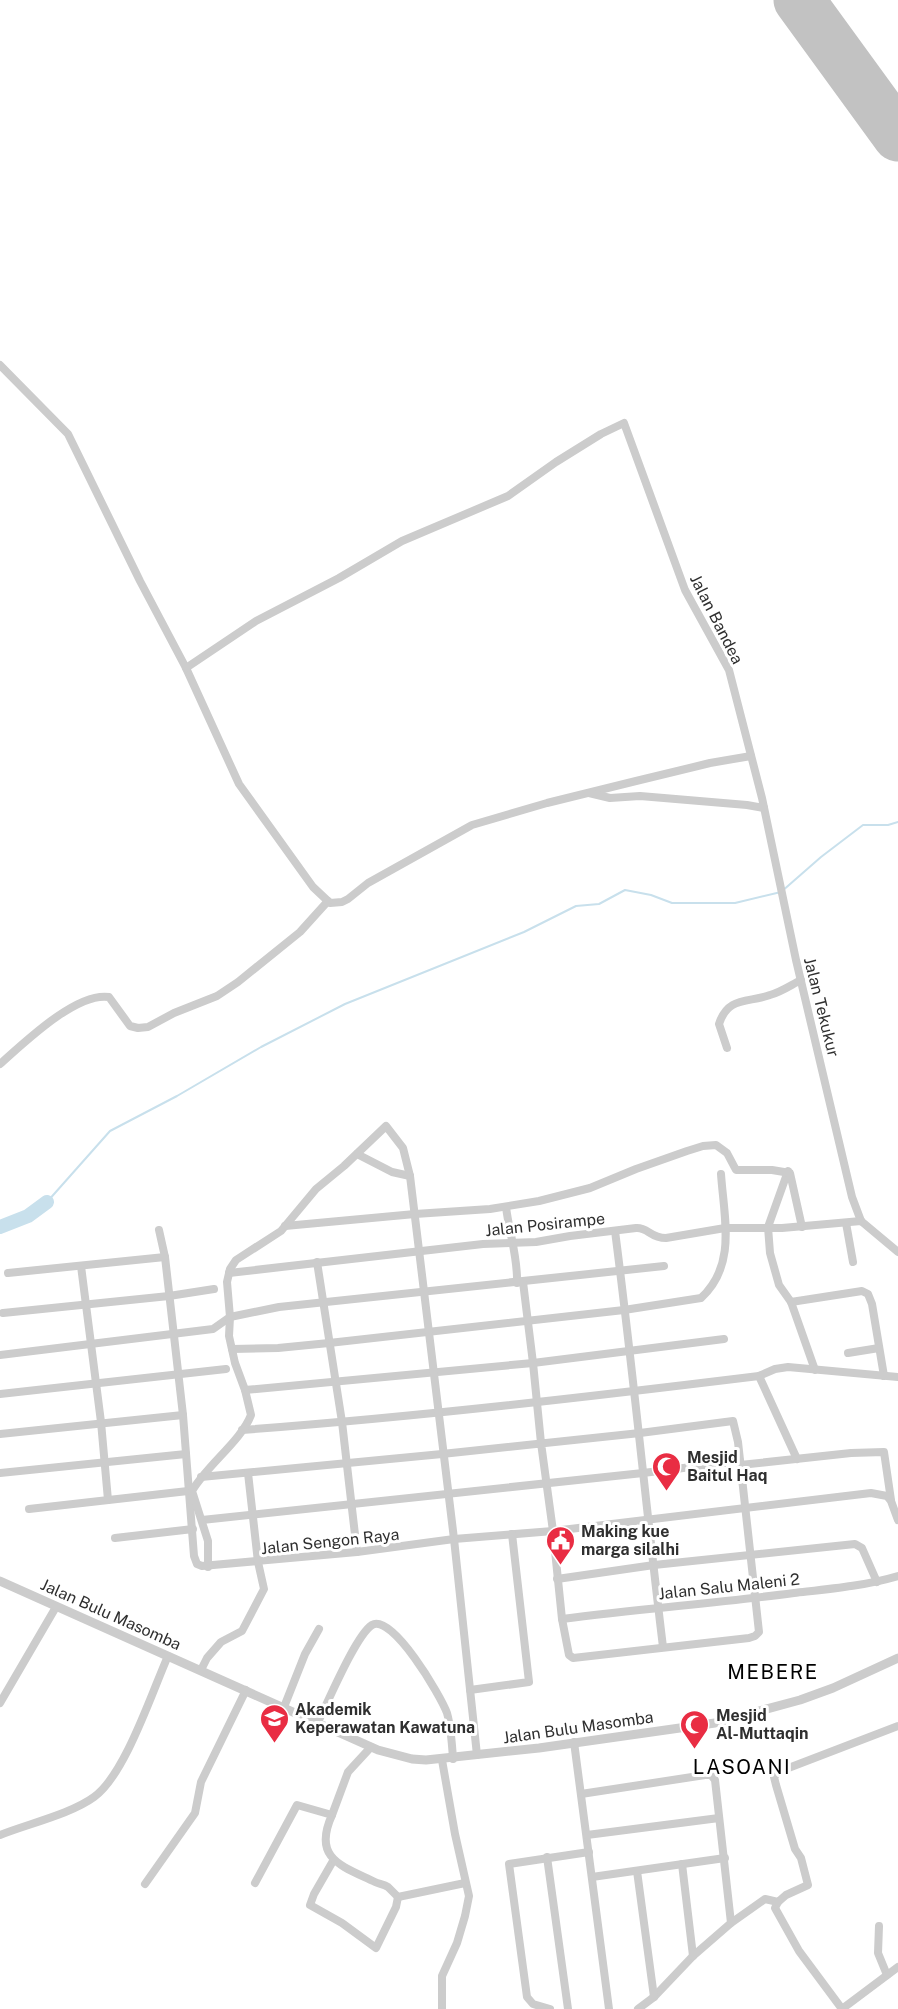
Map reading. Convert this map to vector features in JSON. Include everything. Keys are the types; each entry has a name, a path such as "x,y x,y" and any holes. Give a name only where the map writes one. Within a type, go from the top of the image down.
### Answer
{"street":[{"path":"0,365 68,434 140,581 186,668 238,784 313,886 328,901 335,904 348,899 368,883 472,825 588,793 710,763 751,756"},
{"name":"Jalan Bandea","path":"186,668 256,621 339,578 402,541 508,496 556,462 601,434 624,423 685,590 729,670 762,798"},
{"path":"588,793 610,798 640,796 747,804 764,808"},
{"name":"Jalan Tekukur","path":"762,798 801,980 852,1197 861,1221"},
{"path":"0,1064 39,1029 99,995 109,997 129,1026 138,1028 148,1027 174,1013 217,996 300,932 328,901"},
{"path":"727,1048 719,1026 724,1012 738,1001 771,995 801,980"},
{"path":"159,1230 165,1257 179,1374 195,1560 197,1564 208,1567 208,1541 192,1491 201,1477 242,1430 251,1414 245,1390 234,1363 229,1336 230,1317 227,1297 229,1272 236,1260 271,1239 285,1226 316,1189 331,1178 386,1126 403,1148 410,1176 415,1214 477,1755"},
{"path":"285,1226 506,1207 578,1192 703,1146 716,1145 723,1149 736,1170 788,1172 792,1175 802,1227"},
{"path":"357,1154 392,1172 410,1176"},
{"path":"788,1172 768,1227 770,1253 779,1286 790,1302 814,1370"},
{"path":"232,1349 278,1348 329,1343 624,1310 700,1298 717,1279 724,1261 725,1228 721,1174"},
{"path":"201,1477 442,1454 541,1443 640,1433 733,1421 736,1426 759,1632 755,1636 573,1658 568,1655 557,1579 554,1531 541,1443 528,1321 506,1207"},
{"path":"861,1221 898,1252"},
{"name":"Jalan Posirampe","path":"229,1272 495,1243 512,1244 642,1228 651,1235 666,1238 725,1228 802,1227 861,1221"},
{"path":"846,1222 853,1262"},
{"path":"615,1231 663,1647"},
{"path":"8,1273 165,1257"},
{"path":"317,1262 342,1422 357,1552"},
{"path":"81,1266 101,1422 108,1500"},
{"path":"0,1355 213,1329 230,1317 279,1307 664,1266"},
{"path":"3,1313 169,1296 214,1289"},
{"path":"790,1302 853,1292 866,1293 872,1304 884,1376"},
{"path":"245,1390 533,1363 724,1339"},
{"path":"848,1353 879,1348"},
{"path":"242,1430 438,1413 634,1391 759,1376 775,1369 788,1367 898,1377"},
{"path":"0,1394 226,1369"},
{"path":"759,1376 797,1458"},
{"path":"0,1434 183,1415"},
{"path":"202,1520 252,1513 851,1453 885,1453 891,1501 898,1520"},
{"path":"0,1473 186,1454"},
{"path":"201,1670 207,1658 221,1642 242,1631 264,1589 258,1562 248,1473"},
{"path":"29,1509 188,1491"},
{"name":"Jalan Sengon Raya","path":"208,1567 357,1552 454,1539 554,1531 871,1493 885,1495 891,1501"},
{"path":"115,1538 193,1529"},
{"path":"470,1690 529,1682 512,1534"},
{"path":"557,1579 654,1565 858,1544 877,1582"},
{"name":"Jalan Salu Maleni 2","path":"562,1619 755,1598 877,1582 898,1576"},
{"name":"Jalan Bulu Masomba","path":"0,1581 371,1747 412,1759 453,1759 715,1723 800,1700 833,1688 898,1658"},
{"path":"0,1703 56,1607"},
{"path":"318,1722 351,1653 370,1627 379,1624 400,1640 432,1683 447,1713 453,1759"},
{"path":"284,1707 301,1662 319,1629"},
{"path":"0,1835 55,1816 94,1797 122,1761 168,1656"},
{"path":"145,1884 195,1813 201,1782 246,1690"},
{"path":"898,1726 786,1768 775,1775 795,1849 801,1858 808,1885 786,1895 778,1902 776,1908 799,1951 842,2009 898,1967"},
{"path":"574,1743 609,2009"},
{"path":"371,1747 348,1772 328,1825 326,1851 333,1860 386,1886 398,1897"},
{"path":"442,1760 469,1896 457,1943 442,1976 442,2009"},
{"path":"581,1794 710,1775 715,1780 731,1923"},
{"path":"255,1883 297,1805 332,1815"},
{"path":"587,1835 719,1818"},
{"path":"550,2009 533,2004 527,1997 510,1862 589,1852"},
{"path":"546,1857 568,2009"},
{"path":"592,1877 725,1858"},
{"path":"333,1860 310,1905 342,1923 376,1948 396,1907 398,1897"},
{"path":"682,1864 693,1956"},
{"path":"637,1872 654,1997"},
{"path":"398,1897 465,1883"},
{"path":"638,2009 654,1997 693,1956 731,1923 765,1899 778,1902"},
{"path":"879,1926 878,1953 887,1975"}],"waterway":[{"path":"47,1202 110,1131 177,1096 261,1047 345,1004 524,932 576,906 599,904 625,890 651,895 672,903 735,903 781,892 863,825 888,825 898,822"},
{"path":"0,1227 28,1216 47,1202"}],"runway":[{"path":"799,0 898,136"}],"place":[{"name":"Mesjid Baitul Haq","path":"666,1492"},
{"name":"Making kue marga silalhi","path":"560,1566"},
{"name":"Akademik Keperawatan Kawatuna","path":"274,1744"},
{"name":"Mesjid Al-Muttaqin","path":"695,1750"}],"district":[{"name":"MEBERE","path":"773,1672"},
{"name":"LASOANI","path":"742,1767"}]}
